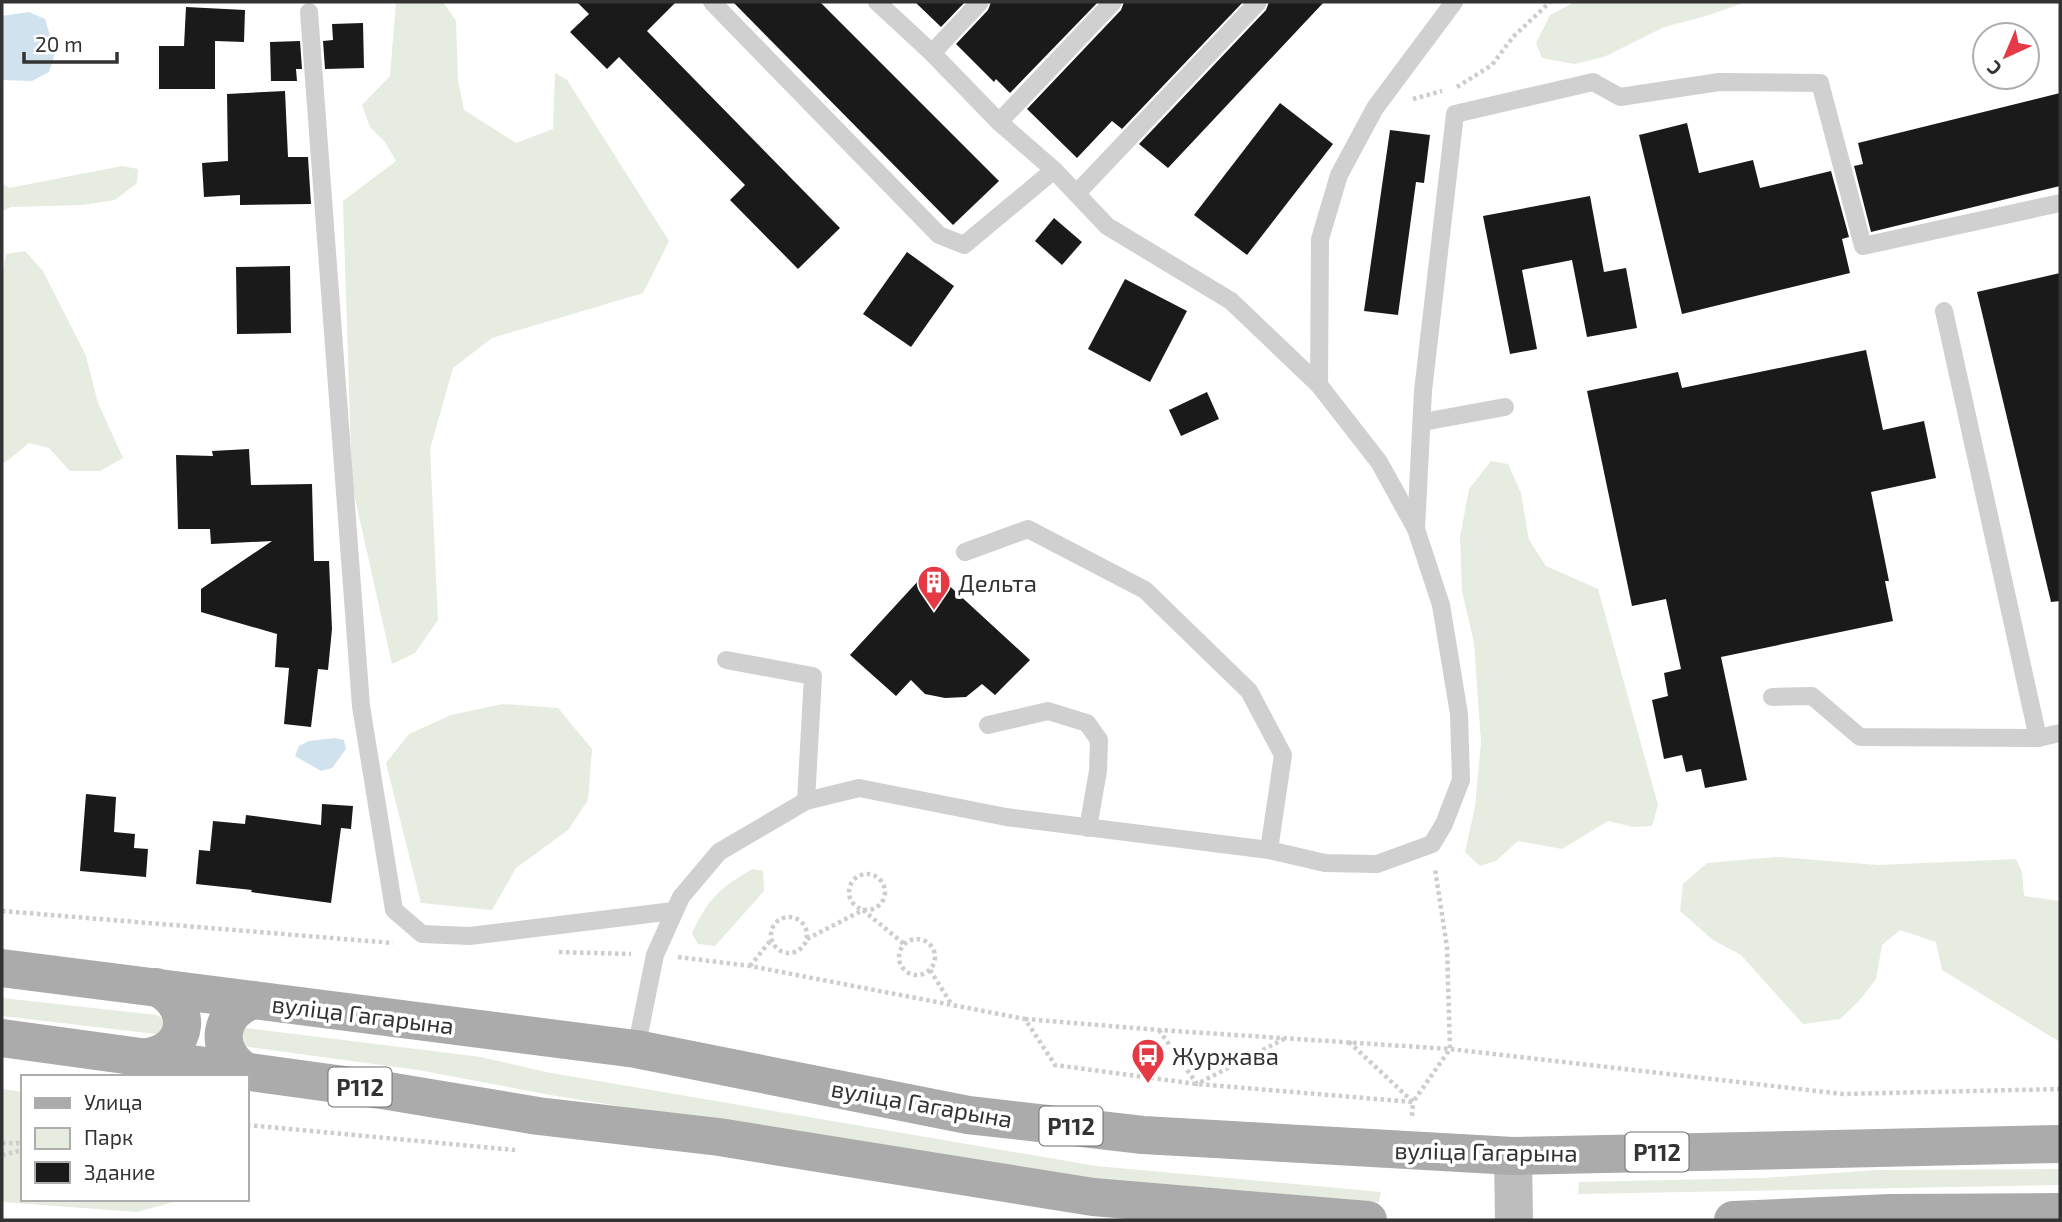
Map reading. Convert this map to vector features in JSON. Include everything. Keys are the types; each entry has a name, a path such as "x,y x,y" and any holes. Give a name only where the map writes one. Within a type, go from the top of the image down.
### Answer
{"main road":[{"name":"вуліца Гагарына","path":"2,968 636,1049 968,1115 1143,1135 1513,1156 2060,1144"},
{"path":"148,1057 159,1055 176,1043 183,1022 175,1000 156,987"},
{"path":"243,1070 234,1064 228,1055 223,1034 226,1022 233,1012 242,1004 253,1000"},
{"name":"Р112","path":"2,1038 388,1091 538,1116 719,1137 1092,1203 1368,1220"},
{"path":"1733,1220 1890,1213 2060,1212"}],"street":[{"path":"1513,1156 1514,1220"}],"lane":[{"path":"712,2 939,235 964,245 1054,170"},
{"path":"636,1049 655,955 681,897 719,852 806,801 859,788 1006,817 1269,850 1325,863 1377,864 1432,844 1444,824 1461,780 1459,714 1441,605 1416,528 1379,462 1319,385 1231,301 1107,226 1054,170 999,122 932,52 877,2"},
{"path":"932,52 980,2"},
{"path":"999,122 1113,2"},
{"path":"1077,193 1258,2"},
{"path":"1319,385 1320,239 1339,175 1375,108 1454,2"},
{"path":"309,12 361,706 394,910 422,934 470,936 673,911"},
{"path":"1416,528 1423,391 1455,114 1593,82 1620,97 1719,82 1820,83 1863,246 2060,203"},
{"path":"1944,311 2038,738"},
{"path":"1423,422 1505,407"},
{"path":"965,552 1028,529 1144,590 1249,691 1283,755 1269,850"},
{"path":"726,660 813,676 806,801"},
{"path":"1772,697 1812,696 1860,737 2038,738 2060,733"},
{"path":"988,725 1048,711 1087,723 1099,740 1098,771 1087,828"}],"path":[{"path":"1375,108 1457,88 1492,65 1513,37 1550,2"},
{"path":"1412,1118 1413,1102 1450,1049 1447,947 1432,844"},
{"path":"807,939 863,910 872,910 880,905 885,897 885,887 880,879 872,874 862,874 854,879 849,888 849,897 854,905 863,910 904,944"},
{"path":"2,911 405,944"},
{"path":"784,917 793,917 802,922 807,930 807,939 802,948 794,953 784,953 776,948 771,940 775,922 784,917"},
{"path":"912,939 930,943 935,952 935,961 930,970 912,975 904,970 899,962 899,952 904,944 912,939"},
{"path":"750,965 771,940"},
{"path":"558,952 655,955 750,965 1025,1019 1450,1049 1843,1094 2060,1089"},
{"path":"930,970 952,1005"},
{"path":"1025,1019 1055,1065 1197,1084 1413,1102"},
{"path":"1159,1030 1197,1084"},
{"path":"1197,1084 1284,1038"},
{"path":"1349,1042 1413,1102"},
{"path":"248,1125 524,1151"},
{"path":"2,1143 21,1143"},
{"path":"2,1155 21,1150"}],"green space":[{"path":"396,2 443,2 456,21 458,80 464,110 516,143 553,129 555,73 567,80 669,241 643,293 492,338 453,368 430,449 438,620 415,653 392,664 352,485 343,201 396,161 385,142 370,127 362,105 390,76"},
{"path":"1575,2 1746,2 1664,27 1604,57 1574,64 1542,58 1536,43 1550,15"},
{"path":"122,166 138,169 137,183 115,200 82,205 11,207 2,211 2,183 9,188"},
{"path":"25,251 43,271 86,356 98,403 123,458 100,471 70,471 49,448 29,443 2,463 2,278 6,254"},
{"path":"1491,461 1508,464 1521,493 1529,540 1546,566 1598,589 1658,805 1652,826 1633,827 1608,821 1562,849 1518,841 1496,861 1480,866 1465,852 1475,807 1481,742 1474,643 1462,591 1460,537 1469,489"},
{"path":"503,704 558,708 592,749 588,800 568,830 516,868 492,910 421,903 386,763 409,734 451,715"},
{"path":"1777,857 1878,865 2016,859 2022,872 2024,896 2060,901 2060,1042 1942,970 1936,942 1900,930 1882,945 1876,979 1859,1001 1840,1019 1803,1024 1741,955 1713,940 1680,911 1683,884 1707,863"},
{"path":"753,869 763,871 764,891 715,946 698,944 692,933 704,911 723,888"},
{"path":"2,998 157,1015 167,1022 163,1032 156,1034 2,1016"},
{"path":"246,1028 481,1057 551,1073 1096,1166 1381,1192 1379,1202 1093,1181 556,1096 418,1070 242,1046 238,1032"},
{"path":"2,1089 21,1092 21,1201 178,1201 137,1212 2,1202"},
{"path":"2060,1169 2060,1185 1578,1194 1579,1182 1762,1178 1877,1170"}],"water":[{"path":"29,12 45,19 55,53 49,72 32,81 2,80 2,16"},
{"path":"335,738 344,740 346,749 332,768 321,771 295,756 299,746 309,741"}],"building":[{"path":"577,2 676,2 647,31 840,228 798,269 730,200 745,185 619,57 607,69 570,32 589,14"},
{"path":"733,2 820,2 999,181 953,225"},
{"path":"915,2 965,2 941,27"},
{"path":"991,2 1098,2 1010,93 996,79 994,82 956,44 988,10"},
{"path":"1124,2 1243,2 1122,129 1112,121 1077,158 1027,109 1121,10"},
{"path":"1269,2 1324,2 1168,168 1139,144 1266,10"},
{"path":"186,7 245,10 244,42 215,41 215,89 159,89 159,46 184,46"},
{"path":"363,23 364,68 325,69 323,41 333,40 332,24"},
{"path":"300,41 302,69 296,69 297,81 271,81 270,42"},
{"path":"285,91 288,157 308,157 311,204 240,205 240,195 204,197 202,163 228,161 227,94"},
{"path":"2060,93 2060,186 1871,232 1854,166 1863,164 1858,143"},
{"path":"1280,103 1333,144 1247,255 1194,215"},
{"path":"1687,123 1699,173 1753,160 1760,188 1831,171 1849,237 1842,239 1850,273 1682,314 1639,135"},
{"path":"1390,130 1430,135 1424,183 1416,182 1398,315 1364,311"},
{"path":"1590,196 1604,272 1626,268 1637,328 1587,337 1572,260 1522,270 1537,349 1510,354 1483,216"},
{"path":"1054,218 1082,242 1062,265 1035,241"},
{"path":"907,252 954,286 911,347 863,314"},
{"path":"290,266 291,333 237,334 236,267"},
{"path":"2060,273 2060,601 2051,602 1977,292"},
{"path":"1125,279 1187,311 1150,382 1088,349"},
{"path":"1866,350 1883,430 1924,421 1936,478 1871,492 1889,581 1885,581 1893,621 1721,657 1747,780 1705,788 1701,769 1686,772 1682,755 1664,759 1652,700 1668,696 1664,673 1681,669 1666,599 1632,606 1587,391 1678,372 1682,388"},
{"path":"1207,392 1219,419 1181,436 1169,410"},
{"path":"249,449 251,485 312,484 314,561 329,561 332,629 328,670 318,669 311,727 284,724 289,668 275,667 277,634 201,612 201,589 272,541 211,544 210,529 178,529 176,455 213,456 212,451"},
{"name":"Дельта","path":"930,568 1030,660 995,695 982,684 966,697 945,698 925,694 911,680 896,696 850,655"},
{"path":"86,794 116,797 114,832 135,834 134,848 148,849 146,877 80,871"},
{"path":"322,804 353,806 351,829 341,828 331,903 196,884 199,850 210,851 213,821 245,824 246,815 321,825"}],"place":[{"name":"Дельта","path":"934,612"},
{"name":"Журжава","path":"1148,1085"}]}
